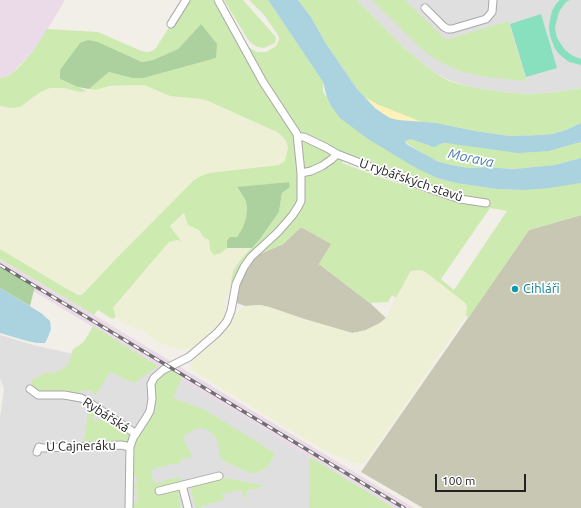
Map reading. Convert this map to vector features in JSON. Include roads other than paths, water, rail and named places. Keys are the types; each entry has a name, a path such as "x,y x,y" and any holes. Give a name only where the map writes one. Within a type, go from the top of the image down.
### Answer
{"street":[{"path":"171,24 186,0"},
{"path":"130,447 150,411 152,399 151,384 156,376 163,370 189,357 217,333 227,321 231,311 236,284 244,267 292,216 301,201 301,172 298,137 296,131 263,82 218,0"},
{"path":"426,8 444,27 452,29 486,19 492,12 493,0"},
{"name":"U rybářských stavů","path":"298,137 304,137 337,154 442,193 460,199 486,203"},
{"path":"301,172 311,171 322,166 337,154"},
{"name":"Rybářská","path":"30,389 38,395 64,395 81,398 136,434"},
{"name":"U Cajneráku","path":"37,452 39,447 121,445 130,447"},
{"name":"Rybářská","path":"129,508 130,447"},
{"path":"159,491 219,476"},
{"path":"182,485 188,508"}],"water":[{"path":"268,0 298,0 311,17 325,42 357,89 375,108 390,118 437,123 475,131 510,136 552,134 566,130 581,123 581,142 549,151 518,153 445,143 433,147 411,139 405,141 408,145 437,161 468,168 487,167 513,169 555,165 581,158 581,183 524,190 496,189 456,183 437,178 416,168 368,139 340,118 331,106 323,82"},
{"path":"0,288 41,313 50,321 51,329 45,343 27,341 0,333"}],"railway":[{"path":"0,265 404,508"}],"place":[{"name":"Cihláři","path":"515,289"}],"water label":[{"name":"Morava","path":"471,158"}]}
